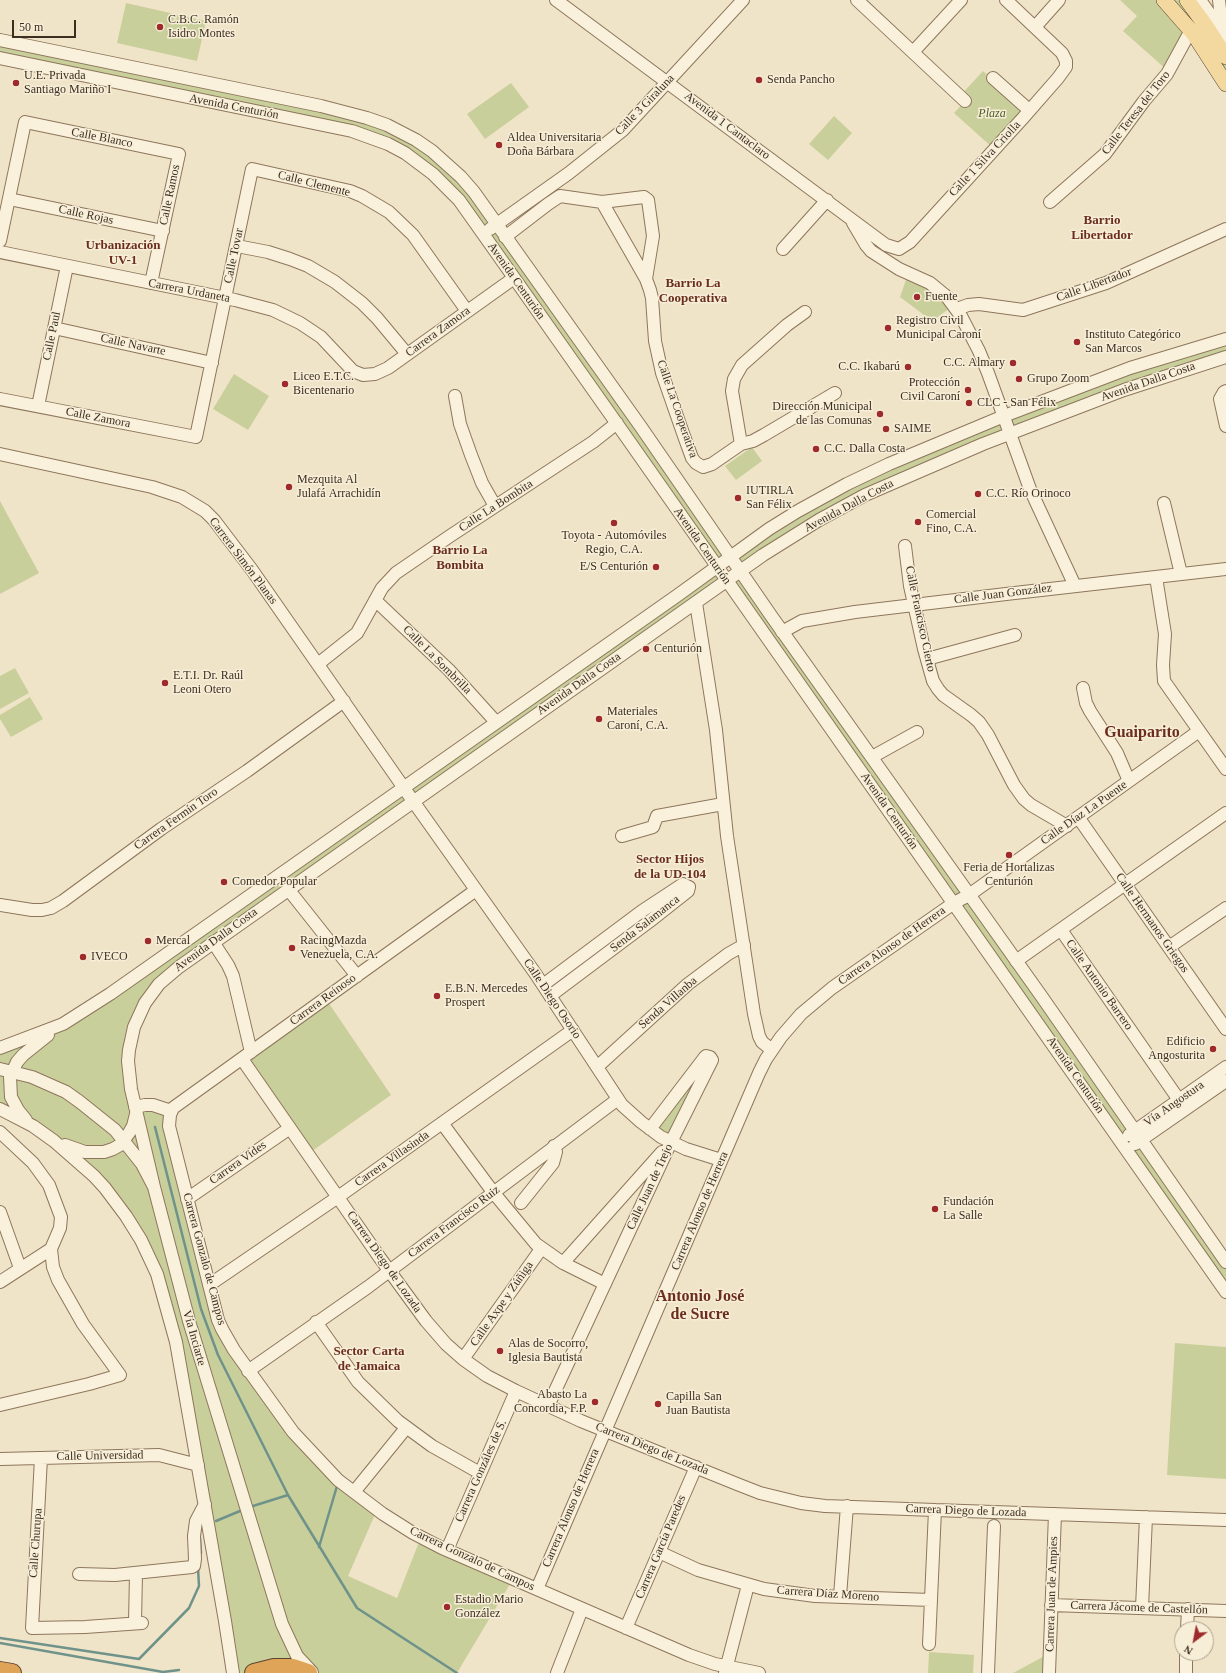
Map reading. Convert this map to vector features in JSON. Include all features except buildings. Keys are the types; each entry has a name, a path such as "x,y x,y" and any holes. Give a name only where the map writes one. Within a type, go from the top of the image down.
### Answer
{"highway":[{"path":"254,1673 274,1668 293,1668 308,1673"},
{"path":"0,1671 12,1673"}],"main road":[{"path":"1164,0 1191,30 1226,84"},
{"path":"1187,0 1226,57"}],"street":[{"name":"Avenida 1 Cantaclaro","path":"556,0 886,245 899,249"},
{"name":"Calle 3 Giraluna","path":"483,234 569,173 610,141 636,117 743,0"},
{"path":"857,0 965,101"},
{"path":"913,52 961,0"},
{"path":"1006,0 1035,27 1059,0"},
{"path":"1200,0 1225,35"},
{"path":"1208,0 1223,4 1225,35"},
{"name":"Calle 1 Silva Criolla","path":"899,249 910,242 1058,78 1067,64 1062,53 1035,27"},
{"name":"Calle Teresa del Toro","path":"1050,202 1105,154 1144,101 1167,74 1191,30"},
{"name":"Avenida Centurión","path":"0,40 308,104 367,118 401,132 432,151 461,177 474,192 640,427 782,632 1016,961 1226,1262"},
{"name":"Avenida Centurión","path":"0,58 329,126 370,137 405,154 433,174 459,200 1226,1292"},
{"path":"993,78 1029,110"},
{"name":"Calle Blanco","path":"9,199 25,122 179,154"},
{"name":"Calle Ramos","path":"151,283 179,154"},
{"name":"Calle Tovar","path":"196,437 252,169"},
{"name":"Calle Clemente","path":"252,169 350,191 389,212 413,235 467,312"},
{"name":"Calle La Cooperativa","path":"505,237 552,200 560,196 602,202 644,197 648,200 653,236 646,280"},
{"path":"0,241 9,199"},
{"name":"Calle Rojas","path":"9,199 163,230"},
{"path":"783,249 827,200"},
{"name":"Calle La Cooperativa","path":"602,202 646,280 652,298 655,341 662,373 692,458 696,463 703,467 712,464 741,444"},
{"path":"851,218 871,251 899,269 930,283 957,309 979,351 1030,489 1075,586"},
{"name":"Calle Libertador","path":"957,309 968,305 979,304 1023,310 1106,283 1226,229"},
{"path":"237,246 268,252 308,266 335,282 358,299 377,318 407,354"},
{"name":"Carrera Urdaneta","path":"0,252 226,298 267,308 286,315 321,337 353,371 358,374"},
{"name":"Calle Paul","path":"38,406 67,266"},
{"name":"Carrera Zamora","path":"358,374 369,375 382,372 514,278"},
{"path":"805,312 742,366 734,379 732,391 741,444 753,441 835,393"},
{"name":"Calle Navarte","path":"54,328 212,363"},
{"name":"Avenida Dalla Costa","path":"0,1048 63,1024 162,957 780,522 847,484 920,450 1130,368 1226,339"},
{"name":"Avenida Dalla Costa","path":"154,1187 135,1111 128,1060 131,1039 139,1014 152,992 179,966 740,571 790,538 850,503 906,476 1010,433 1131,387 1226,357"},
{"path":"1226,391 1220,399 1226,426"},
{"path":"455,396 460,424 471,455 482,483 496,506"},
{"name":"Calle Zamora","path":"0,399 196,437"},
{"name":"Calle La Bombita","path":"318,664 357,633 375,600 388,581 402,568 593,442 617,423"},
{"name":"Carrera Simón Planas","path":"0,454 152,487 176,495 193,504 214,520 228,536 413,801"},
{"path":"1164,504 1181,574"},
{"name":"Calle Francisco Cierto","path":"905,546 914,605 933,681 938,689 979,722 988,735 1019,793 1031,805 1067,826"},
{"name":"Calle Juan González","path":"782,632 794,624 814,618 1226,569"},
{"path":"1156,577 1164,628 1164,681 1226,769"},
{"name":"Calle La Sombrilla","path":"375,600 449,670 496,722"},
{"path":"696,603 716,730 727,836 757,1028 762,1042 772,1050"},
{"path":"927,659 1015,635"},
{"path":"1083,688 1086,703 1117,753 1130,781"},
{"name":"Carrera Fermín Toro","path":"0,905 42,910 51,908 63,901 161,829 247,771 344,701"},
{"name":"Calle Díaz La Puente","path":"954,903 969,895 1199,731"},
{"path":"872,757 917,732"},
{"name":"Calle Diego Osorio","path":"413,801 543,985 618,1099 630,1112 650,1129 671,1142 686,1149 721,1160"},
{"path":"622,836 653,827 657,816 724,804"},
{"path":"1016,961 1226,813"},
{"name":"Calle Hermanos Griegos","path":"1078,817 1226,1029"},
{"name":"Senda Salamanca","path":"543,985 650,905 683,884 688,885 688,890 650,921 550,996"},
{"path":"288,889 357,976"},
{"name":"Carrera Reinoso","path":"171,1111 189,1095 476,890"},
{"name":"Carrera Alonso de Herrera","path":"537,1589 721,1160 759,1073 772,1050 796,1019 812,1004 954,903"},
{"path":"1169,947 1226,908"},
{"name":"Calle Antonio Barrero","path":"1061,930 1179,1100"},
{"path":"213,942 228,965 233,976 246,1055"},
{"name":"Senda Villanba","path":"597,1067 683,988 728,954 744,945"},
{"path":"32,1126 18,1110 11,1097 10,1084 6,1070 63,1024"},
{"name":"Carrera Villasinda","path":"209,1286 338,1197 573,1030"},
{"name":"Carrera Diego de Lozada","path":"246,1055 290,1128 426,1321 446,1344 463,1359 487,1376 516,1392 743,1486 781,1498 807,1503 935,1510 1226,1520"},
{"name":"Calle Juan de Trejo","path":"548,1406 671,1142 712,1060 710,1057 705,1057 650,1129"},
{"name":"Vía Angostura","path":"1138,1136 1145,1123 1226,1066"},
{"name":"Vía Inciarte","path":"6,1070 32,1077 66,1092 100,1116 124,1141 142,1164 154,1187 189,1321 282,1624 297,1656 313,1673"},
{"name":"Vía Angostura","path":"1124,1145 1138,1136 1157,1129 1226,1081"},
{"name":"Carrera Francisco Ruiz","path":"248,1371 390,1271 618,1099"},
{"path":"1,1113 32,1126 54,1141 74,1149 95,1153 112,1149 124,1141 133,1126 135,1111 145,1105 153,1105 171,1111"},
{"name":"Carrera Gonzalo de Campos","path":"171,1111 169,1126 209,1286 222,1329 248,1371 301,1442 329,1471 354,1492 399,1524 447,1550 726,1670 759,1673"},
{"name":"Avenida Centurión","path":"1123,1115 1134,1121 1145,1123"},
{"path":"442,1123 493,1192 541,1249 605,1284"},
{"name":"Carrera Vides","path":"187,1199 290,1128"},
{"path":"1151,1155 1151,1143 1157,1129"},
{"path":"0,1132 19,1148 42,1173 56,1201 61,1217 61,1223 51,1249 53,1267 58,1280 84,1324 120,1375 0,1405"},
{"name":"Vía Inciarte","path":"54,1141 94,1176 114,1199 141,1240 162,1290 176,1342 233,1673"},
{"path":"563,1262 671,1142"},
{"path":"521,1203 553,1163 556,1152 554,1146"},
{"path":"0,1212 20,1268"},
{"path":"0,1282 51,1249"},
{"name":"Calle Axpe y Zúñiga","path":"463,1359 541,1249"},
{"path":"316,1322 358,1382 383,1407 406,1428 438,1450 480,1473"},
{"name":"Carrera Gonzáles de S.","path":"447,1550 516,1392"},
{"path":"354,1492 406,1428"},
{"name":"Calle Universidad","path":"0,1458 159,1456 198,1465"},
{"name":"Calle Churupa","path":"41,1458 32,1628 85,1627 138,1623 136,1573"},
{"name":"Carrera García Paredes","path":"626,1628 696,1467"},
{"path":"79,1574 97,1575 136,1573 189,1568 194,1566 196,1552 196,1521 205,1504"},
{"path":"840,1596 847,1506"},
{"path":"929,1644 935,1510"},
{"name":"Carrera Juan de Ampies","path":"1049,1673 1055,1514"},
{"path":"1142,1608 1146,1517"},
{"path":"988,1673 994,1526"},
{"name":"Carrera Díaz Moreno","path":"659,1552 698,1570 748,1585 784,1592 931,1600"},
{"path":"726,1670 748,1585"},
{"name":"Carrera Jácome de Castellón","path":"1051,1605 1226,1610"},
{"path":"557,1673 582,1609"},
{"path":"1188,1609 1188,1621"},
{"path":"1186,1661 1186,1673"}],"green space":[{"path":"1120,0 1200,0 1226,37 1226,84 1193,33 1168,71 1123,31 1137,16"},
{"path":"126,3 206,21 197,61 117,43"},
{"path":"0,40 367,118 448,165 731,557 718,567 727,581 165,978 131,1039 135,1107 163,1108 218,1320 293,1432 377,1510 348,1576 397,1598 421,1537 513,1579 457,1673 233,1673 225,1621 157,1274 94,1176 0,1109 0,1048 45,1032 717,567 459,200 388,144 0,58"},
{"name":"Plaza","path":"983,71 1028,113 994,149 954,113 965,101 960,96"},
{"path":"511,83 529,107 485,139 467,114"},
{"path":"834,116 852,133 828,160 809,144"},
{"path":"908,274 953,306 932,321 900,297"},
{"path":"1226,339 1226,357 906,476 740,571 731,557 889,464"},
{"path":"234,374 269,396 248,430 213,409"},
{"path":"752,447 762,461 736,480 725,466"},
{"path":"0,501 39,573 0,594"},
{"path":"740,571 1135,1131 1226,1067 1226,1081 1141,1140 1121,1140 727,581"},
{"path":"15,668 29,693 0,709 0,676"},
{"path":"30,697 43,719 11,737 0,719 0,715"},
{"path":"326,999 391,1095 308,1154 242,1059"},
{"path":"708,1056 671,1142 652,1131"},
{"path":"1141,1140 1226,1262 1226,1292 1128,1150"},
{"path":"1175,1343 1226,1347 1226,1479 1167,1475"},
{"path":"929,1652 974,1655 973,1673 928,1673"},
{"path":"1050,1653 1049,1673 1013,1673"}],"waterway":[{"path":"155,1127 201,1309 218,1355 288,1495 357,1608 457,1673"},
{"path":"319,1547 337,1486"},
{"path":"253,1506 288,1495"},
{"path":"216,1521 240,1511"},
{"path":"200,1538 201,1553"},
{"path":"0,1638 139,1659 189,1608 199,1586 198,1568"},
{"path":"0,1643 163,1672 179,1670"}],"place":[{"name":"C.B.C. Ramón Isidro Montes","path":"160,27"},
{"name":"Senda Pancho","path":"759,80"},
{"name":"U.E. Privada Santiago Mariño I","path":"16,83"},
{"name":"Aldea Universitaria Doña Bárbara","path":"499,145"},
{"name":"Fuente","path":"917,297"},
{"name":"Registro Civil Municipal Caroní","path":"888,328"},
{"name":"Instituto Categórico San Marcos","path":"1077,342"},
{"name":"C.C. Almary","path":"1013,363"},
{"name":"C.C. Ikabarú","path":"908,367"},
{"name":"Grupo Zoom","path":"1019,379"},
{"name":"Liceo E.T.C. Bicentenario","path":"285,384"},
{"name":"Protección Civil Caroní","path":"968,390"},
{"name":"CLC - San Félix","path":"969,403"},
{"name":"Dirección Municipal de las Comunas","path":"880,414"},
{"name":"SAIME","path":"886,429"},
{"name":"C.C. Dalla Costa","path":"816,449"},
{"name":"Mezquita Al Julafá Arrachidín","path":"289,487"},
{"name":"C.C. Río Orinoco","path":"978,494"},
{"name":"IUTIRLA San Félix","path":"738,498"},
{"name":"Comercial Fino, C.A.","path":"918,522"},
{"name":"Toyota - Automóviles Regio, C.A.","path":"614,523"},
{"name":"E/S Centurión","path":"656,567"},
{"name":"Centurión","path":"646,649"},
{"name":"E.T.I. Dr. Raúl Leoni Otero","path":"165,683"},
{"name":"Materiales Caroní, C.A.","path":"599,719"},
{"name":"Feria de Hortalizas Centurión","path":"1009,855"},
{"name":"Comedor Popular","path":"224,882"},
{"name":"Mercal","path":"148,941"},
{"name":"RacingMazda Venezuela, C.A.","path":"292,948"},
{"name":"IVECO","path":"83,957"},
{"name":"E.B.N. Mercedes Prospert","path":"437,996"},
{"name":"Edificio Angosturita","path":"1213,1049"},
{"name":"Fundación La Salle","path":"935,1209"},
{"name":"Alas de Socorro, Iglesia Bautista","path":"500,1351"},
{"name":"Abasto La Concordia, F.P.","path":"595,1402"},
{"name":"Capilla San Juan Bautista","path":"658,1404"},
{"name":"Estadio Mario González","path":"447,1607"}],"district":[{"name":"Barrio Libertador","path":"1102,228"},
{"name":"Urbanización UV-1","path":"123,254"},
{"name":"Barrio La Cooperativa","path":"693,292"},
{"name":"Barrio La Bombita","path":"460,558"},
{"name":"Guaiparito","path":"1142,733"},
{"name":"Sector Hijos de la UD-104","path":"670,868"},
{"name":"Antonio José de Sucre","path":"700,1306"},
{"name":"Sector Carta de Jamaica","path":"369,1360"}]}
